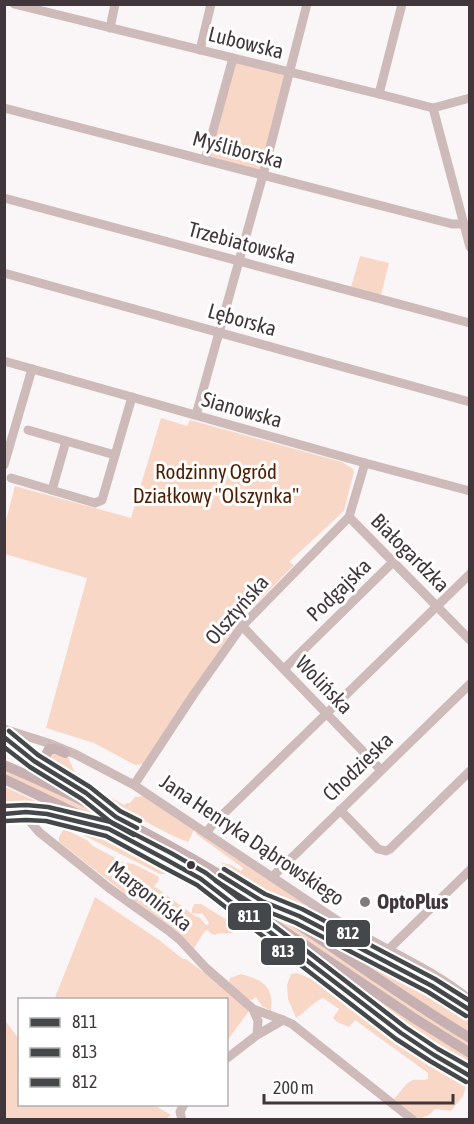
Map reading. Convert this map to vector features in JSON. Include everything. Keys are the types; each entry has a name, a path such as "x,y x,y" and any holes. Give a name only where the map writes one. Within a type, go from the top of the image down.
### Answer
{"main road":[{"path":"4,737 34,761 86,793 116,817"},
{"path":"46,768 45,757 50,750 65,753"},
{"path":"4,765 116,817 192,859 262,901 470,1038"},
{"path":"4,779 109,829 201,879 470,1053"},
{"path":"26,812 56,816 109,829"},
{"path":"201,879 395,1029 470,1076"},
{"path":"262,901 324,929 432,986 470,1010"}],"street":[{"path":"110,28 116,4"},
{"path":"200,50 211,4"},
{"path":"196,415 291,72 307,4"},
{"path":"380,94 402,4"},
{"name":"Lubowska","path":"19,5 433,108 470,98"},
{"path":"205,160 233,58"},
{"name":"Myśliborska","path":"4,108 452,224 463,224"},
{"path":"433,108 470,247"},
{"name":"Trzebiatowska","path":"4,198 470,323"},
{"name":"Lęborska","path":"4,273 470,402"},
{"name":"Sianowska","path":"4,361 470,491"},
{"path":"4,465 32,369"},
{"path":"11,478 95,503 102,500 132,397"},
{"path":"28,430 115,455"},
{"path":"52,490 66,441"},
{"name":"Olsztyńska","path":"134,785 242,626 349,517 365,463"},
{"name":"Białogardzka","path":"349,517 470,640"},
{"name":"Podgajska","path":"284,669 393,562"},
{"path":"206,833 470,574"},
{"name":"Wolińska","path":"242,626 381,770"},
{"name":"Chodzieska","path":"272,877 470,684"},
{"name":"Jana Henryka Dąbrowskiego","path":"4,729 75,754 134,785 343,925 433,973 470,1000"},
{"path":"340,810 378,849 386,851 470,771"},
{"path":"4,814 26,812"},
{"name":"Margonińska","path":"26,812 27,818 44,836 174,936 253,1009 292,1023 413,1119"},
{"path":"389,950 470,870"},
{"path":"253,1009 258,1021 257,1035"},
{"path":"228,1057 257,1035 283,1020"}],"green space":[{"path":"236,62 286,74 261,171 211,158"},
{"path":"360,256 389,263 381,295 351,287"},
{"name":"Rodzinny Ogród Działkowy \"Olszynka\"","path":"161,418 187,426 190,420 342,462 354,472 344,511 289,562 294,565 246,614 143,764 135,765 94,743 46,728 87,578 5,554 5,524 15,486 131,518"},
{"path":"51,753 68,757 75,777 124,805 130,803 135,797 147,798 194,830 188,842 85,790 49,766 48,756"},
{"path":"5,769 55,791 164,847 276,914 469,1042 469,1048 285,927 5,775"},
{"path":"5,787 64,814 5,811"},
{"path":"48,820 75,824 169,874 160,874"},
{"path":"64,829 125,863 134,864 159,877 154,886 195,916 200,918 206,925 209,924 208,921 202,913 192,913 194,904 201,904 237,926 236,931 215,935 208,930 205,931 194,948 170,926 59,842"},
{"path":"196,831 466,1001 297,910 230,870 220,862 241,871 243,868 196,834"},
{"path":"204,894 250,922 469,1080 469,1086 386,1033 290,959 245,928"},
{"path":"95,897 186,959 249,1011 228,1040 228,998 55,998"},
{"path":"300,920 426,988 469,1014 469,1033 435,1012"},
{"path":"302,949 469,1057 469,1072 411,1035 304,953"},
{"path":"297,973 317,981 382,1032 429,1065 466,1086 463,1096 451,1111 435,1109 429,1115 419,1119 394,1099 410,1081 428,1079 428,1073 355,1020 349,1027 337,1022 333,1018 339,1009 323,998 296,1018 288,999 287,985 291,974"},
{"path":"241,974 265,985 271,996 271,1011 262,1006 256,997 252,1000 245,999 229,982 230,978"},
{"path":"4,1019 18,1038 18,1106 156,1106 171,1115 165,1120 5,1119"}],"transit line":[{"name":"812","path":"9,731 38,755 90,787 120,811 140,821"},
{"name":"811","path":"4,737 34,761 86,793 116,817 137,828"},
{"name":"813","path":"4,747 30,767 82,799 112,823 134,835"},
{"name":"812","path":"4,806 48,807 111,822 171,853 206,873 405,1027 470,1067"},
{"name":"811","path":"4,814 26,812 47,814 109,829 201,879 401,1033 470,1076"},
{"name":"813","path":"5,821 46,821 106,836 197,885 396,1039 466,1082"},
{"name":"812","path":"224,869 265,894 302,909 435,979 470,1001"},
{"name":"811","path":"220,875 262,901 299,916 432,986 470,1010"},
{"name":"813","path":"216,881 259,908 296,923 428,992 466,1016"}],"place":[{"name":"OptoPlus","path":"365,902"}]}
